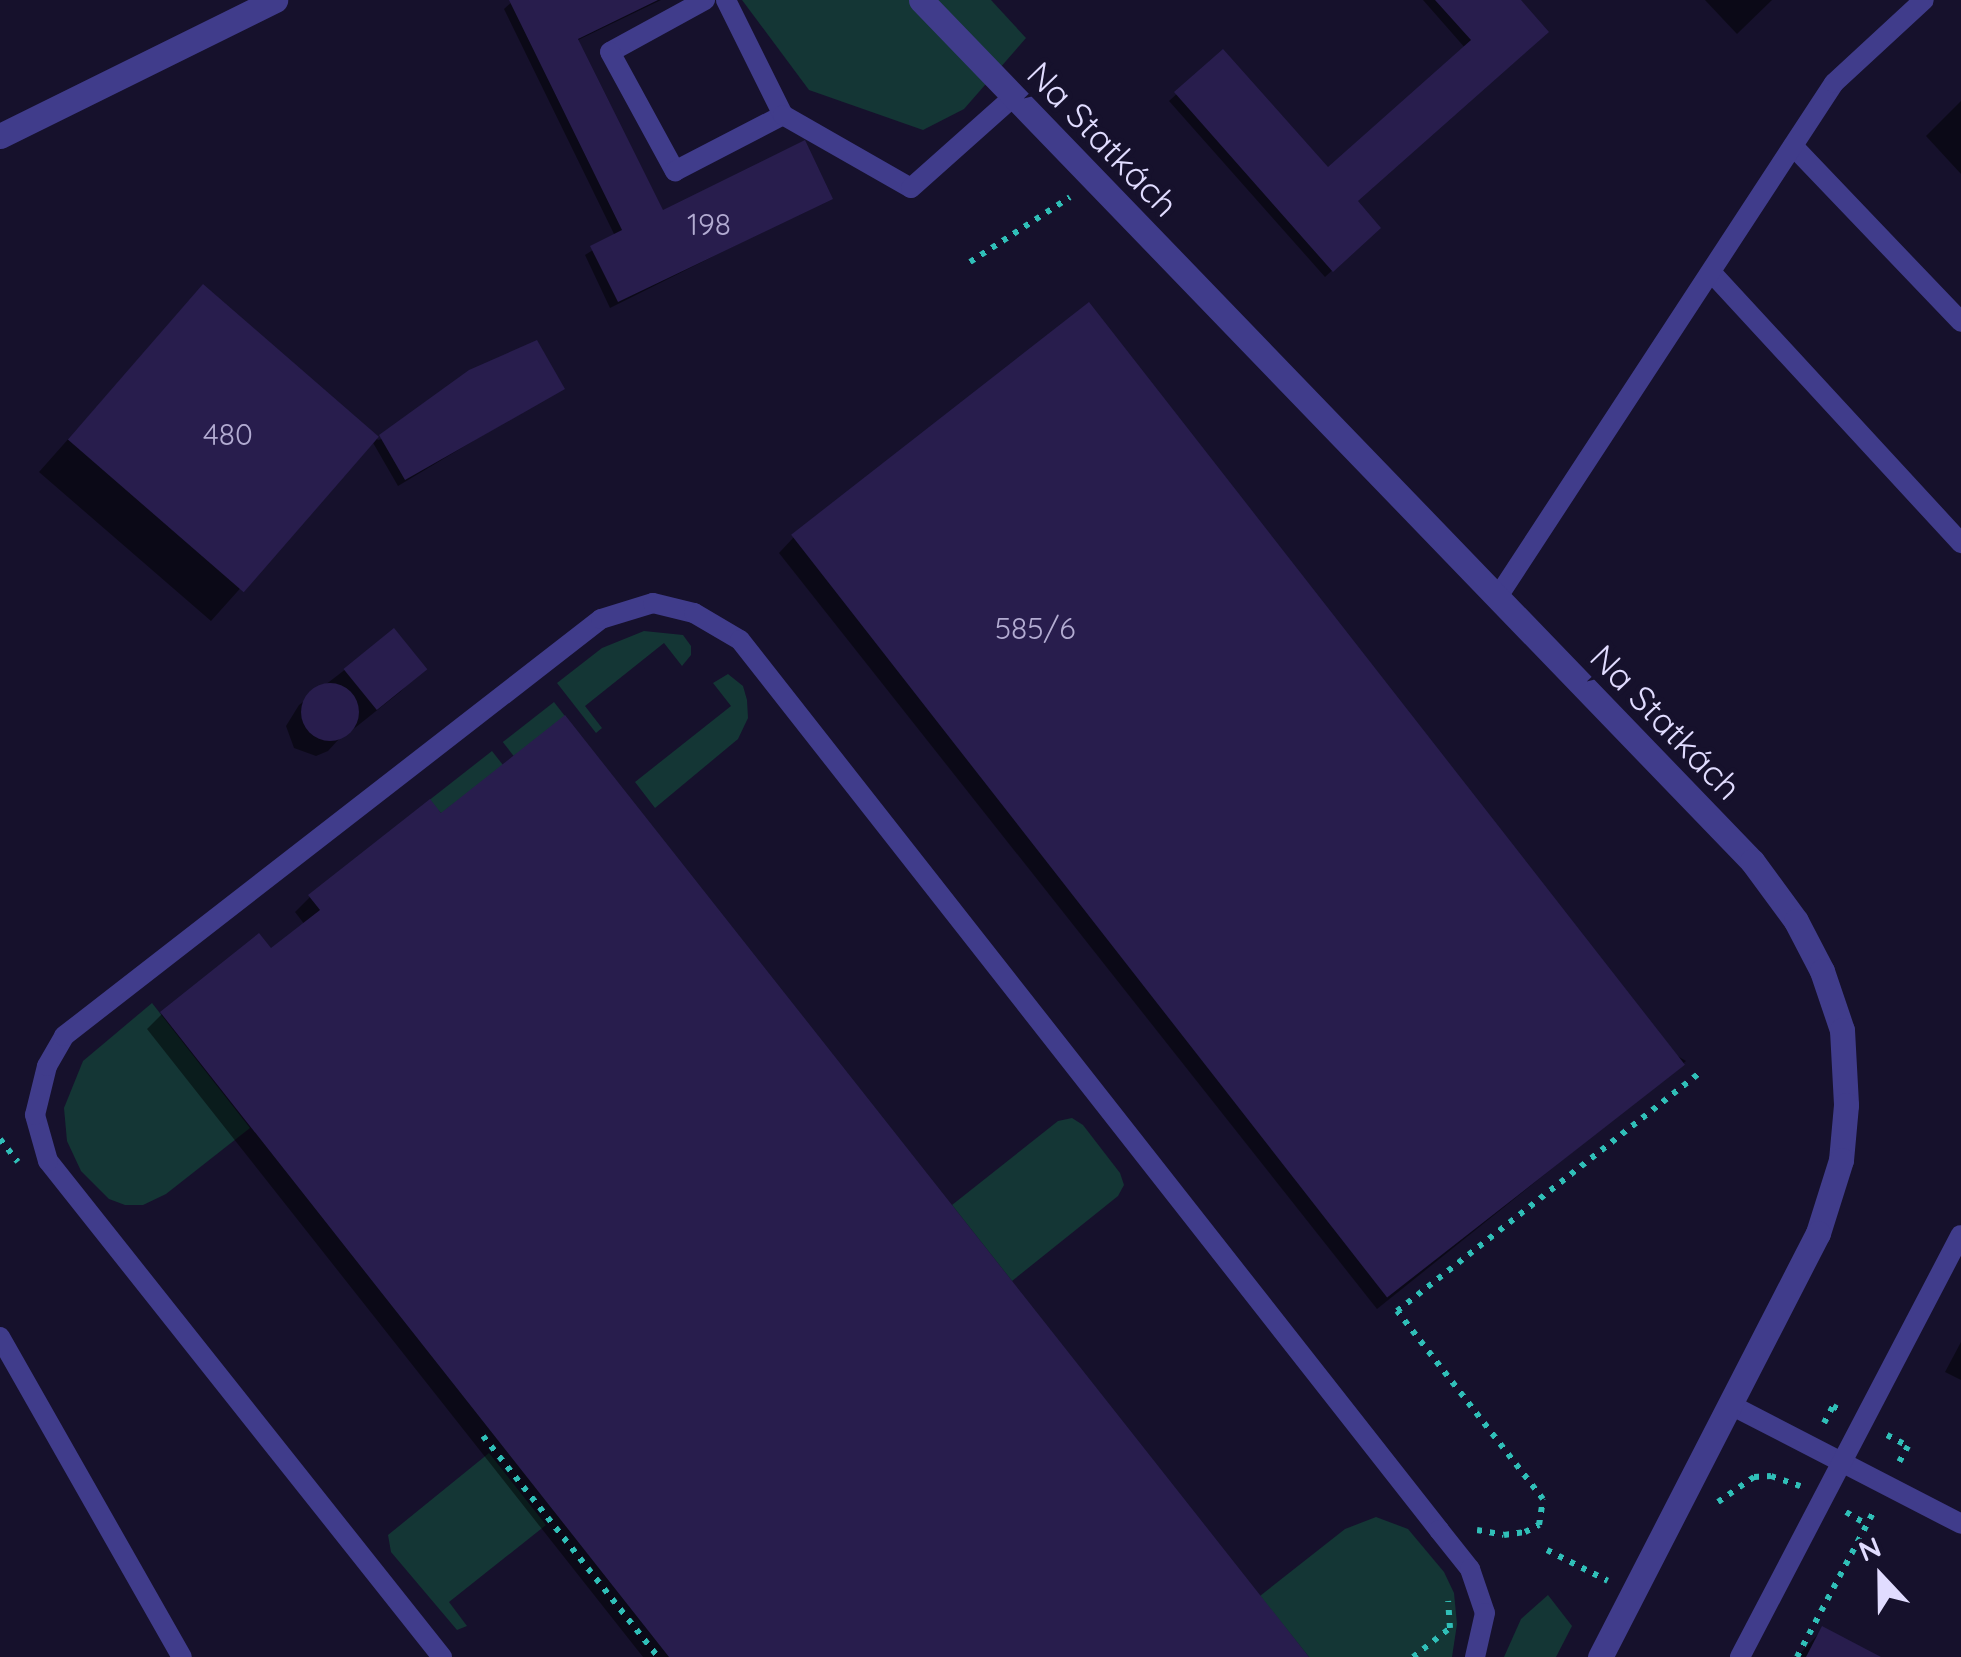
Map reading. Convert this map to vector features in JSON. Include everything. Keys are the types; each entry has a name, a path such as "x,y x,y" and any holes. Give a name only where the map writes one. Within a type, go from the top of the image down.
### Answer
{"street":[{"path":"0,136 275,0"},
{"name":"Na Statkách","path":"921,0 1752,861 1796,921 1822,971 1842,1030 1846,1105 1841,1160 1818,1233 1600,1657"}],"lane":[{"path":"705,0 610,52 675,171 782,115"},
{"path":"726,0 782,115 911,188 1013,97"},
{"path":"1497,598 1834,83 1924,0"},
{"path":"1793,146 1961,322"},
{"path":"1711,272 1961,542"},
{"path":"442,1657 48,1161 35,1116 47,1066 64,1036 601,619 653,603 694,613 740,640 1440,1530 1470,1569 1485,1613 1476,1657"},
{"path":"1740,1657 1961,1235"},
{"path":"0,1337 182,1657"},
{"path":"1730,1404 1961,1524"}],"path":[{"path":"1056,184 1083,210"},
{"path":"970,262 1070,197"},
{"path":"1440,1530 1457,1514 1481,1533 1524,1532 1539,1524 1543,1498 1397,1311 1698,1074"},
{"path":"483,1436 658,1657"},
{"path":"1710,1509 1733,1488 1754,1477 1795,1483"},
{"path":"1797,1657 1866,1524"},
{"path":"1547,1550 1609,1582 1618,1565"},
{"path":"1413,1657 1450,1628 1446,1591"}],"green space":[{"path":"742,0 991,0 1026,38 964,109 923,130 809,90"},
{"path":"644,631 683,635 691,646 691,655 682,666 664,643 585,706 602,728 596,733 557,683 602,648"},
{"path":"728,674 743,686 747,700 748,718 738,739 655,808 635,782 731,706 713,683"},
{"path":"554,702 565,716 514,756 503,742"},
{"path":"492,751 503,765 441,814 430,800"},
{"path":"152,1003 250,1128 166,1194 143,1205 125,1205 109,1199 81,1171 67,1141 64,1108 83,1061"},
{"path":"1072,1118 1083,1125 1120,1173 1124,1185 1118,1196 1012,1281 952,1205 1058,1121"},
{"path":"489,1453 546,1525 449,1602 467,1626 457,1630 391,1552 388,1535"},
{"path":"1376,1517 1408,1529 1444,1572 1454,1593 1457,1624 1452,1657 1309,1657 1260,1596 1345,1529"},
{"path":"1548,1595 1572,1626 1556,1657 1504,1657 1521,1619"}],"building":[{"path":"509,0 658,0 578,39 663,210 805,140 833,199 618,302 590,246 622,230"},
{"path":"1435,0 1521,0 1549,32 1358,201 1381,228 1333,272 1174,92 1223,49 1328,167 1471,40"},
{"path":"203,284 379,437 244,592 68,439"},
{"path":"1089,302 1685,1065 1387,1298 791,535"},
{"path":"537,340 565,389 405,480 379,435 469,370"},
{"path":"394,628 427,669 377,710 343,669"},
{"path":"330,683 351,691 359,712 351,733 330,741 309,733 301,712 309,691"},
{"path":"565,715 1309,1657 669,1657 160,1012 259,933 271,948 320,910 308,895 430,799 441,813"},
{"path":"1822,1626 1881,1657 1806,1657"}]}
